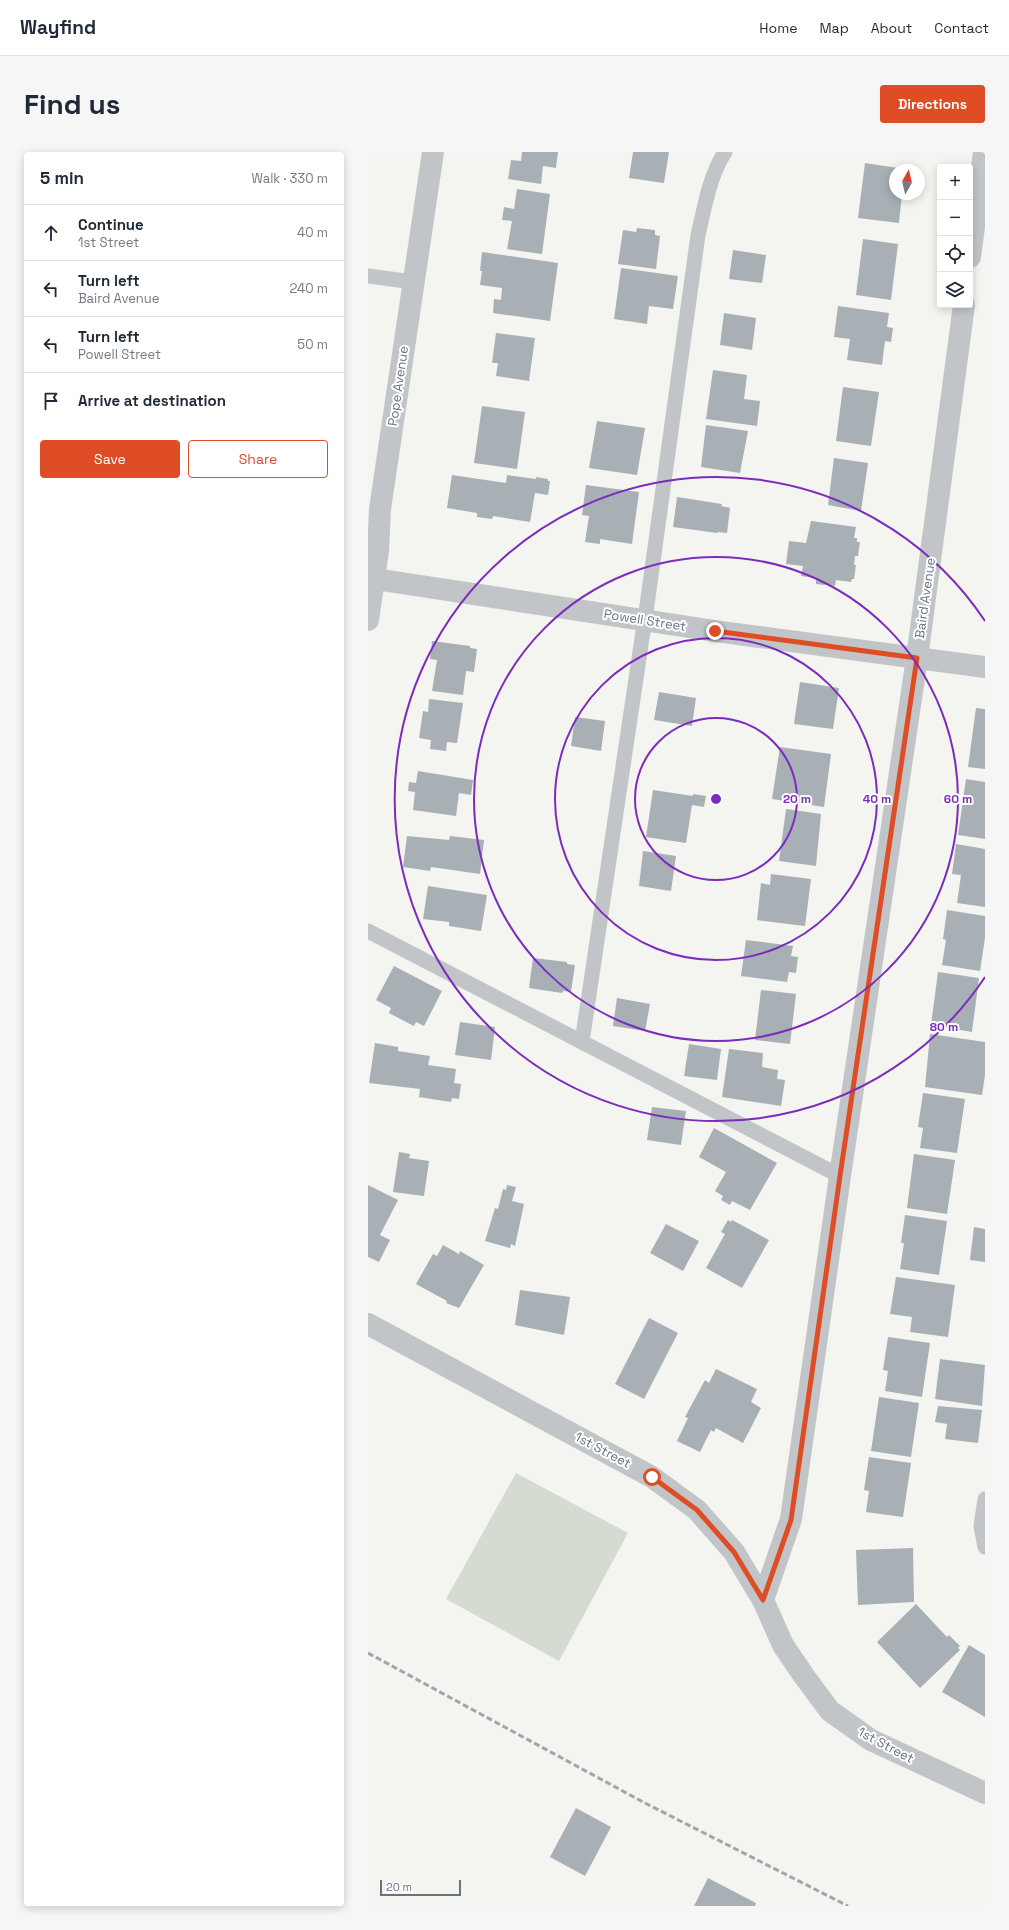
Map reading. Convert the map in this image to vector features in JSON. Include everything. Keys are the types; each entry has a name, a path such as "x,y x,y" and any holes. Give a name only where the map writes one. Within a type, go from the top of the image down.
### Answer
{"street":[{"name":"Pope Avenue","path":"368,620 374,579 374,508 413,282 433,152"},
{"path":"973,236 984,152"},
{"name":"Baird Avenue","path":"763,1600 791,1520 840,1176 917,658 964,308"},
{"name":"Powell Street","path":"374,579 985,667"},
{"name":"1st Street","path":"368,1324 652,1477 697,1510 734,1552 763,1600 783,1644 830,1711 871,1740 985,1793"}],"lane":[{"path":"582,1042 698,235 708,191 718,163 725,152"},
{"path":"368,276 413,282"},
{"path":"368,931 840,1176"},
{"path":"985,1499 981,1526 985,1547"}],"shaded area":[{"path":"516,1473 628,1533 559,1661 446,1599"}],"building":[{"path":"522,152 558,152 556,168 543,166 541,184 508,179 511,160 521,161"},
{"path":"633,152 669,152 664,183 629,178"},
{"path":"865,163 889,167 889,200 901,200 899,223 858,218"},
{"path":"517,189 550,194 542,254 507,249 512,221 502,220 504,207 514,209"},
{"path":"637,228 655,230 655,235 660,236 656,269 618,264 623,230 636,232"},
{"path":"863,239 898,244 891,300 856,295"},
{"path":"733,250 766,255 762,283 729,279"},
{"path":"482,252 558,263 550,321 493,313 494,299 501,300 502,288 480,285"},
{"path":"621,268 678,276 673,309 649,306 647,324 614,319"},
{"path":"838,306 889,313 887,327 893,328 891,342 885,341 882,365 847,360 850,339 834,337"},
{"path":"724,313 756,318 752,350 720,345"},
{"path":"496,333 535,338 529,381 496,376 498,363 492,363"},
{"path":"713,370 747,375 744,399 760,401 757,426 706,419"},
{"path":"843,387 879,392 871,446 836,441"},
{"path":"482,406 525,412 517,469 474,463"},
{"path":"597,421 645,428 637,475 589,468"},
{"path":"706,425 748,431 740,473 701,467"},
{"path":"834,458 868,463 861,511 828,505"},
{"path":"452,475 506,483 507,475 536,479 536,477 548,479 548,481 550,481 548,495 535,493 530,522 493,516 492,519 477,517 477,513 447,508"},
{"path":"586,485 639,492 632,544 600,539 600,544 585,542 589,516 582,515"},
{"path":"677,497 722,504 721,506 730,508 727,533 673,527"},
{"path":"811,521 856,527 854,538 857,538 857,542 860,542 858,556 855,556 854,565 856,565 854,579 852,579 851,582 836,580 835,586 816,584 816,578 801,576 803,566 786,564 789,541 806,543"},
{"path":"432,641 470,646 470,648 477,649 474,672 466,671 463,695 432,691 437,660 430,659"},
{"path":"800,682 839,688 833,729 794,724"},
{"path":"659,692 696,698 692,726 654,720"},
{"path":"429,699 463,703 457,743 447,742 446,751 430,749 431,740 419,738 423,711 428,712"},
{"path":"976,708 985,709 985,769 968,767"},
{"path":"575,717 605,721 601,751 571,746"},
{"path":"780,747 831,754 824,807 772,799"},
{"path":"418,771 473,780 471,795 459,793 456,816 413,810 415,792 408,791 409,782 416,783"},
{"path":"966,779 985,782 985,839 958,835"},
{"path":"653,790 693,796 693,794 706,796 704,807 692,805 686,843 646,837"},
{"path":"786,809 821,814 816,866 779,861"},
{"path":"407,836 449,840 450,836 484,840 480,874 431,867 430,871 403,867"},
{"path":"956,844 985,849 985,907 957,903 961,875 952,874"},
{"path":"643,851 676,856 671,891 639,886"},
{"path":"771,874 811,879 805,926 757,920 761,883 770,885"},
{"path":"428,886 487,895 481,931 449,926 449,922 423,919"},
{"path":"947,910 985,916 985,938 980,971 942,965 946,940 943,939"},
{"path":"746,940 793,946 791,956 798,957 796,973 789,972 787,982 741,976"},
{"path":"533,958 567,962 567,964 575,965 571,992 563,991 562,993 529,988"},
{"path":"394,966 442,991 424,1026 416,1022 414,1026 389,1013 391,1008 376,1000"},
{"path":"938,972 979,978 972,1032 931,1025"},
{"path":"761,990 796,994 790,1044 755,1040"},
{"path":"617,998 650,1004 645,1031 613,1026"},
{"path":"460,1022 495,1027 491,1060 455,1055"},
{"path":"930,1034 985,1042 985,1075 982,1095 925,1087"},
{"path":"375,1043 398,1047 398,1051 430,1056 428,1065 456,1069 454,1083 461,1084 459,1099 452,1098 451,1102 419,1097 420,1089 369,1083"},
{"path":"689,1044 721,1049 717,1080 684,1076"},
{"path":"729,1049 763,1053 762,1067 778,1070 777,1079 785,1080 781,1106 722,1097"},
{"path":"923,1093 965,1099 957,1153 920,1148 923,1128 918,1127"},
{"path":"652,1107 686,1111 681,1145 647,1140"},
{"path":"714,1128 777,1163 750,1210 732,1201 730,1205 721,1200 723,1196 715,1191 726,1172 699,1157"},
{"path":"399,1152 410,1154 409,1158 429,1161 424,1196 393,1192"},
{"path":"914,1154 955,1160 947,1214 907,1208"},
{"path":"368,1185 398,1200 380,1235 390,1240 379,1262 368,1257"},
{"path":"507,1185 516,1187 512,1201 524,1204 515,1246 511,1244 510,1248 485,1241 495,1208 498,1209 503,1189 506,1190"},
{"path":"905,1215 947,1221 939,1275 900,1269 904,1243 901,1243"},
{"path":"728,1220 731,1222 732,1220 769,1240 742,1288 706,1268 725,1234 721,1232"},
{"path":"666,1224 699,1241 683,1271 650,1253"},
{"path":"974,1227 985,1229 985,1262 970,1260"},
{"path":"443,1245 459,1254 460,1251 484,1265 459,1308 446,1303 447,1301 416,1284 433,1254 437,1256"},
{"path":"896,1277 955,1285 948,1337 910,1332 912,1317 890,1314"},
{"path":"520,1290 570,1297 564,1335 515,1325"},
{"path":"649,1318 678,1333 644,1399 615,1384"},
{"path":"888,1337 930,1343 922,1397 885,1391 888,1371 883,1370"},
{"path":"940,1359 985,1365 982,1406 935,1399"},
{"path":"716,1369 757,1389 751,1402 761,1408 743,1443 716,1428 714,1432 711,1430 700,1452 677,1441 688,1418 685,1417 705,1380 709,1383"},
{"path":"879,1397 919,1403 911,1457 871,1451"},
{"path":"938,1406 982,1410 978,1443 945,1439 947,1424 935,1422"},
{"path":"869,1457 911,1463 903,1517 866,1512 869,1491 864,1490"},
{"path":"913,1548 914,1602 858,1605 856,1550"},
{"path":"916,1604 947,1637 949,1635 960,1646 958,1648 960,1650 920,1688 877,1642"},
{"path":"969,1645 985,1655 985,1717 942,1692"},
{"path":"576,1808 611,1827 585,1876 550,1857"},
{"path":"708,1878 756,1903 755,1906 694,1906"}],"railway":[{"path":"368,1653 643,1802 848,1906"}],"route":[{"path":"652,1477 697,1510 734,1552 763,1600 791,1520 840,1176 917,658 715,631"}]}
